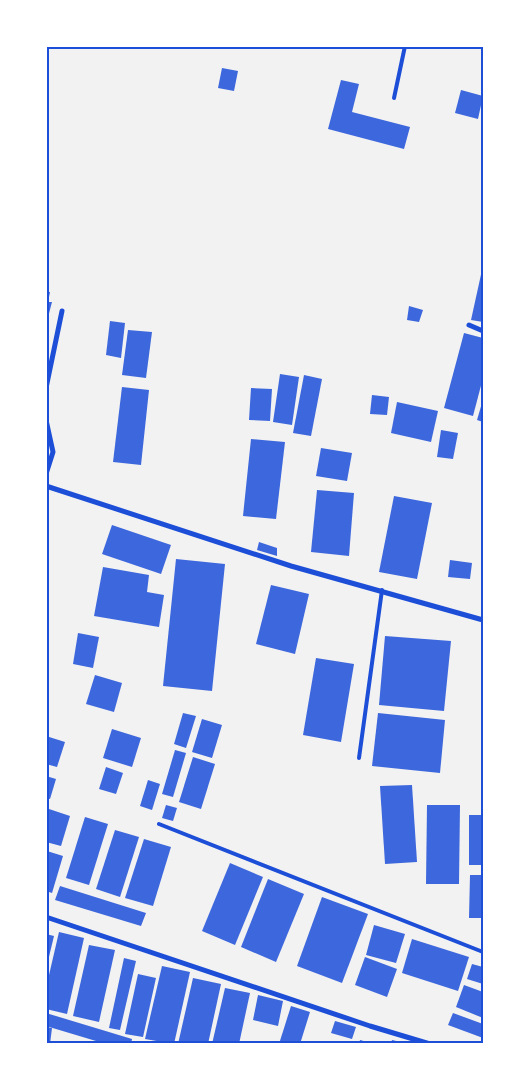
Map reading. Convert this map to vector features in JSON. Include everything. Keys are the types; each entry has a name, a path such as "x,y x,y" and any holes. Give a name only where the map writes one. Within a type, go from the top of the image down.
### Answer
{"street":[{"path":"46,388 62,311"},
{"path":"469,325 483,331"},
{"path":"46,420 53,452 46,474"},
{"path":"46,486 291,566 382,590 483,620"},
{"path":"46,916 370,1026 430,1044"}],"lane":[{"path":"394,98 406,46"},
{"path":"359,758 382,590"},
{"path":"159,824 483,952"}],"building":[{"path":"222,68 238,71 234,91 218,88"},
{"path":"341,80 359,84 352,112 410,127 404,149 328,129"},
{"path":"461,90 483,96 478,119 455,113"},
{"path":"483,270 483,322 471,320"},
{"path":"46,292 50,292 48,302 52,302 47,321"},
{"path":"409,306 423,310 419,322 407,320"},
{"path":"110,321 125,323 121,358 106,355"},
{"path":"128,330 152,332 146,378 122,375"},
{"path":"464,333 483,338 483,378 473,416 444,408"},
{"path":"280,374 299,377 292,425 273,422"},
{"path":"304,375 322,379 311,436 293,433"},
{"path":"122,387 149,390 141,465 113,462"},
{"path":"251,388 272,389 270,421 249,420"},
{"path":"372,395 389,397 387,415 370,414"},
{"path":"397,402 438,411 431,442 391,433"},
{"path":"483,403 483,422 477,420"},
{"path":"441,430 458,433 453,459 437,457"},
{"path":"251,439 285,442 276,519 243,516"},
{"path":"321,448 352,453 347,481 316,476"},
{"path":"317,490 354,493 349,556 311,552"},
{"path":"394,496 432,503 417,579 379,572"},
{"path":"112,525 171,545 161,574 102,554"},
{"path":"259,542 277,548 277,556 257,550"},
{"path":"176,559 225,564 212,691 163,686"},
{"path":"450,560 472,563 470,579 448,577"},
{"path":"103,567 149,575 147,592 164,595 159,627 94,616"},
{"path":"271,585 309,594 295,654 256,644"},
{"path":"78,633 99,637 93,668 73,664"},
{"path":"385,636 451,641 444,711 379,705"},
{"path":"316,658 354,664 341,742 303,735"},
{"path":"95,675 122,683 114,712 86,704"},
{"path":"183,713 196,716 186,748 174,744"},
{"path":"378,713 445,720 440,773 372,766"},
{"path":"202,719 222,725 212,758 192,752"},
{"path":"112,729 141,738 132,767 103,758"},
{"path":"46,736 65,742 57,767 46,764"},
{"path":"175,750 186,753 173,797 162,794"},
{"path":"193,757 215,764 201,809 179,802"},
{"path":"106,767 123,773 116,794 99,789"},
{"path":"46,776 56,779 50,799 46,798"},
{"path":"148,780 160,784 152,810 140,806"},
{"path":"412,785 417,862 385,864 380,786"},
{"path":"166,805 177,808 173,821 162,818"},
{"path":"427,805 460,805 459,884 426,884"},
{"path":"46,808 70,816 61,846 46,842"},
{"path":"469,815 483,815 483,865 469,865"},
{"path":"85,817 108,824 89,885 66,878"},
{"path":"115,830 139,837 120,897 96,889"},
{"path":"144,839 171,847 153,906 125,898"},
{"path":"47,851 63,856 52,893 46,891"},
{"path":"230,863 263,877 235,945 202,931"},
{"path":"470,875 483,875 483,918 469,918"},
{"path":"268,879 304,894 276,962 241,947"},
{"path":"60,886 146,913 141,926 55,900"},
{"path":"322,897 368,914 342,983 297,966"},
{"path":"374,925 405,934 396,963 366,955"},
{"path":"59,932 84,938 67,1014 46,1009 46,988"},
{"path":"46,934 54,936 47,965 46,965"},
{"path":"412,939 469,957 458,991 402,973"},
{"path":"89,945 115,950 99,1022 73,1016"},
{"path":"365,957 397,969 387,997 355,985"},
{"path":"124,958 136,961 120,1030 109,1028"},
{"path":"472,964 483,967 483,984 467,979"},
{"path":"162,966 190,972 174,1044 145,1039"},
{"path":"138,974 156,978 143,1037 125,1034"},
{"path":"193,978 221,984 208,1044 178,1044"},
{"path":"464,985 483,992 483,1018 456,1007"},
{"path":"225,988 250,993 239,1044 212,1044"},
{"path":"258,995 283,1001 278,1026 253,1020"},
{"path":"291,1006 310,1012 300,1044 279,1044"},
{"path":"46,1013 132,1039 131,1044 106,1044 46,1026"},
{"path":"453,1013 483,1024 483,1038 448,1025"},
{"path":"335,1021 356,1027 352,1039 331,1033"},
{"path":"46,1027 52,1028 50,1044 46,1044"},
{"path":"360,1040 371,1043 371,1044 359,1044"},
{"path":"392,1040 405,1043 405,1044 391,1044"}]}
